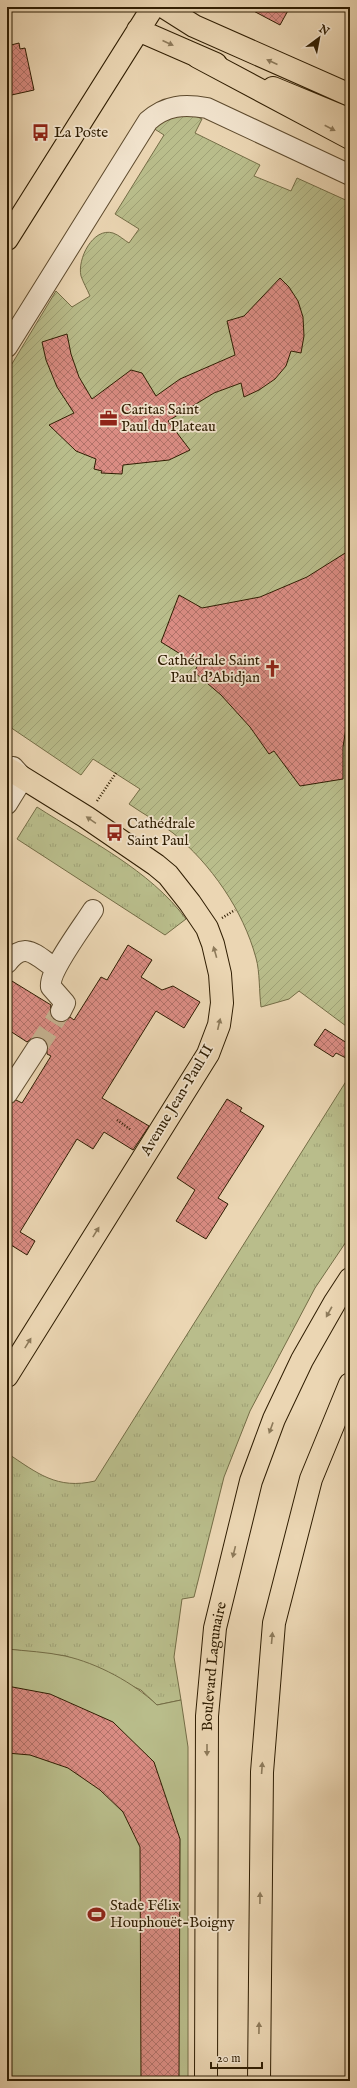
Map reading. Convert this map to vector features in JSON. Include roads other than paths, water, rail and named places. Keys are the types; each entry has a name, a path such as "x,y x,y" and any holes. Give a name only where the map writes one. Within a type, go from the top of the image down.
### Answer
{"main road":[{"path":"7,239 152,7"},
{"path":"164,7 194,26 350,95"},
{"path":"138,30 350,120"},
{"path":"198,56 350,138"},
{"name":"Avenue Jean-Paul II","path":"7,1376 208,1054 219,1025 222,1003 220,974 213,944 207,928 168,875 86,817 15,773"},
{"name":"Boulevard Lagunaire","path":"206,2081 207,1716 215,1628 251,1481 274,1419 302,1360 350,1279"},
{"path":"259,2081 262,1772 274,1623 311,1479 350,1384"}],"street":[{"path":"7,346 148,121 159,112 172,107 190,105 207,108 350,176"},
{"path":"7,760 15,773 7,804"},
{"path":"60,1011 65,1003 50,984 55,968 93,910"},
{"path":"7,963 15,954 22,950 30,952 55,968"},
{"path":"7,1094 37,1048"}],"tunnel":[{"path":"37,1048 61,1011"}],"place":[{"name":"La Poste","path":"41,132"},
{"name":"Caritas Saint Paul du Plateau","path":"108,418"},
{"name":"Cathédrale Saint Paul d'Abidjan","path":"273,669"},
{"name":"Cathédrale Saint Paul","path":"114,832"},
{"name":"Stade Félix Houphouët-Boigny","path":"97,1914"}]}
